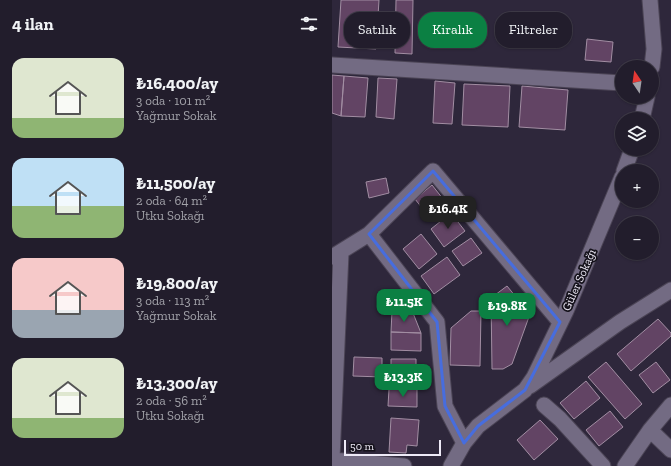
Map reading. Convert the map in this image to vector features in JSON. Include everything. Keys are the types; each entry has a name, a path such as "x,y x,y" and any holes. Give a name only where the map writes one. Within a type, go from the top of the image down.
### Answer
{"street":[{"path":"650,0 654,49 653,60"},
{"path":"332,65 615,83"},
{"path":"332,466 336,255 369,234 433,171 560,322"},
{"name":"Güler Sokağı","path":"451,466 464,443 478,426 524,390 534,377 566,311 615,194"},
{"path":"369,234 437,322 446,406 464,443"},
{"path":"524,390 620,322 671,290"},
{"path":"544,405 560,419 603,466"},
{"path":"624,466 650,430 671,405"},
{"path":"650,430 670,446"},
{"path":"332,460 404,466"}],"highlighted area":[{"path":"433,171 560,322 525,390 478,426 464,443 445,406 437,322 369,234"}],"building":[{"path":"341,0 379,0 378,12 344,12 344,47 338,47"},
{"path":"396,0 413,0 412,54 395,53 395,48 410,48 410,12 396,12"},
{"path":"587,39 613,42 611,62 585,60"},
{"path":"332,75 344,76 341,116 332,113"},
{"path":"344,76 368,78 365,117 341,116"},
{"path":"378,78 397,79 394,119 376,117"},
{"path":"435,81 455,83 452,124 433,123"},
{"path":"464,84 510,86 508,127 462,125"},
{"path":"522,86 568,90 565,130 519,127"},
{"path":"386,178 389,193 369,198 366,182"},
{"path":"432,185 447,204 429,217 415,199"},
{"path":"451,213 465,231 444,247 431,229"},
{"path":"421,234 437,254 419,269 403,249"},
{"path":"471,238 482,253 463,266 452,251"},
{"path":"447,257 460,275 434,294 421,276"},
{"path":"507,286 530,314 512,364 503,369 492,369 491,298"},
{"path":"392,311 413,313 421,333 391,332"},
{"path":"471,311 481,311 480,366 450,365 451,328"},
{"path":"658,319 671,333 671,336 631,371 617,354"},
{"path":"391,332 421,333 421,351 391,350"},
{"path":"354,357 382,358 382,377 353,376"},
{"path":"391,359 416,359 416,377 391,377"},
{"path":"606,362 642,404 625,419 588,377"},
{"path":"656,362 670,380 653,393 639,375"},
{"path":"586,381 600,398 574,419 560,403"},
{"path":"389,389 417,389 417,407 388,406"},
{"path":"610,411 623,427 599,446 586,430"},
{"path":"391,418 419,420 417,446 407,445 406,453 389,452"},
{"path":"540,420 558,439 534,460 517,440"}]}
